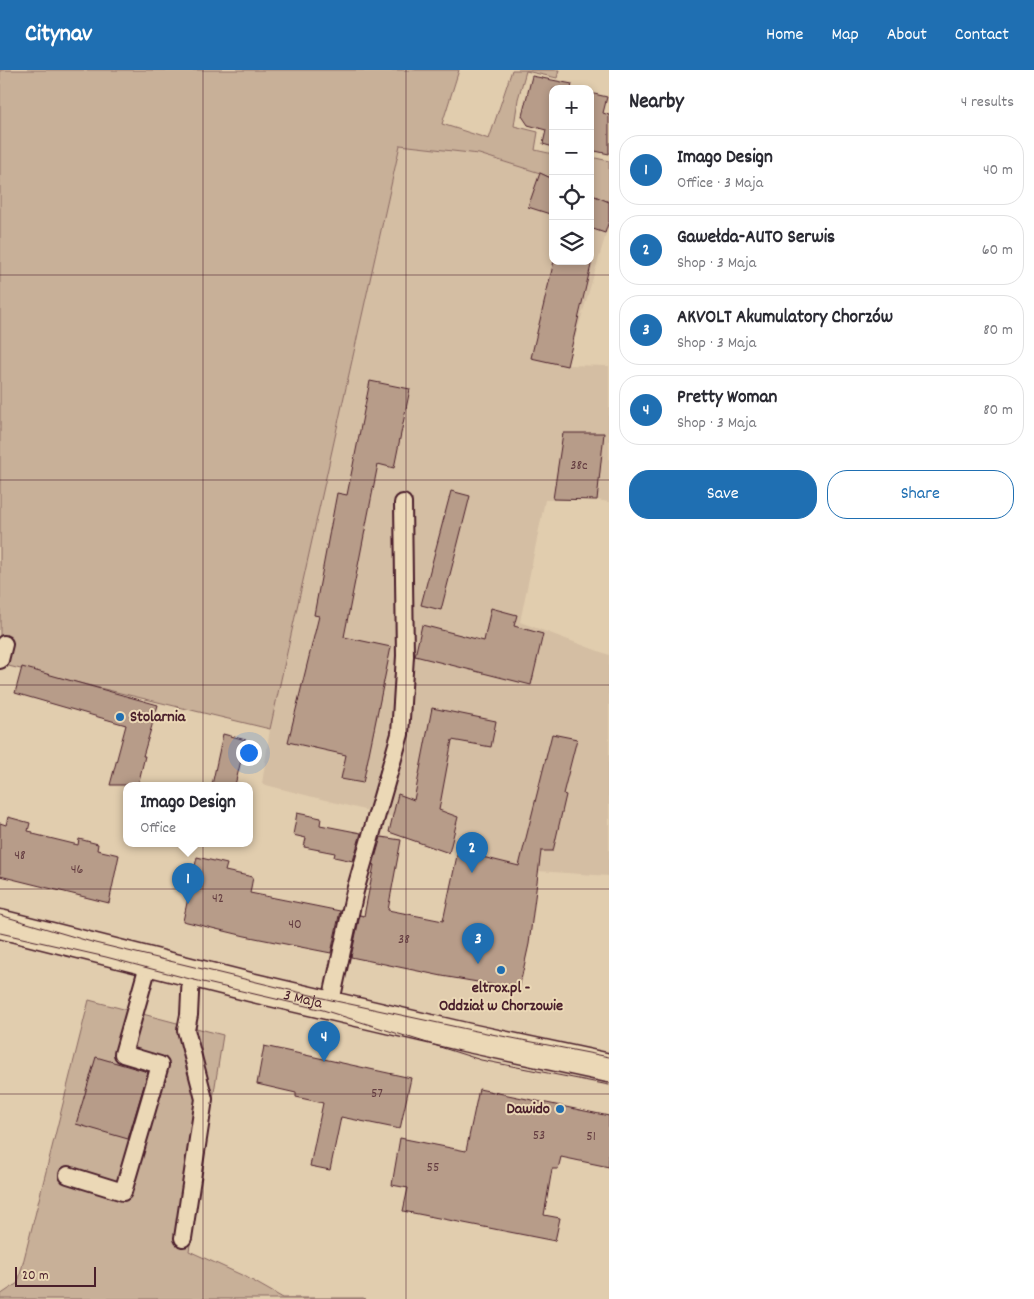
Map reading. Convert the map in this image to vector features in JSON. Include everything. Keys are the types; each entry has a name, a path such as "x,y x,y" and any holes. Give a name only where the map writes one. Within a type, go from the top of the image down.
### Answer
{"main road":[{"name":"3 Maja","path":"0,924 330,1006 609,1068"}],"lane":[{"path":"330,1006 355,891 400,734 405,656 403,503"},
{"path":"0,660 4,644"},
{"path":"68,1175 123,1192 160,1065 123,1054 149,962"},
{"path":"183,1238 204,1099 186,1030 189,1015 191,973"}],"shaded area":[{"path":"0,70 459,70 442,124 489,139 512,70 559,70 557,78 526,71 518,99 514,126 538,132 535,150 549,153 549,177 479,154 400,145 270,729 0,664"},
{"path":"400,145 479,154 549,177 549,265 594,265 594,196 609,202 609,224 567,365 609,366 609,502 597,500 545,500 520,622 609,655 609,876 538,871 468,854 468,848 392,817 262,784 270,729"},
{"path":"594,158 609,161 609,202 594,196"},
{"path":"89,1000 223,1035 189,1251 246,1277 283,1298 366,1299 0,1299 0,1295 18,1283"}],"building":[{"path":"532,76 572,84 549,85 549,146 543,144 546,130 528,125 522,116"},
{"path":"594,94 607,97 603,113 609,115 609,154 595,151 594,156"},
{"path":"540,173 549,177 549,214 528,207"},
{"path":"594,196 609,202 609,221 605,233 594,229"},
{"path":"553,265 591,265 567,366 531,358"},
{"path":"370,381 410,389 394,468 378,464 344,637 391,647 363,783 341,779 346,755 288,742 319,616 314,615 337,493 347,495"},
{"path":"563,433 604,433 597,500 553,499"},
{"path":"451,491 470,496 441,610 421,605"},
{"path":"491,608 517,615 514,626 543,634 531,685 415,656 422,625 484,641"},
{"path":"22,667 158,705 143,756 145,756 139,782 123,782 123,785 110,785 126,725 15,693"},
{"path":"432,708 496,721 491,747 452,740 439,810 458,817 449,853 389,832 398,794 414,800"},
{"path":"223,734 246,740 236,782 213,782"},
{"path":"552,734 577,739 563,794 566,795 553,851 541,851 529,944 519,989 442,976 351,957 360,915 364,916 373,865 381,837 401,840 388,910 443,921 458,851 519,866"},
{"path":"297,813 321,818 320,825 361,833 353,861 334,857 335,853 304,847 306,838 293,835"},
{"path":"8,817 30,823 28,831 33,832 33,834 78,845 79,839 98,844 97,850 119,855 109,903 0,876 0,823 6,825"},
{"path":"197,857 227,864 225,871 253,877 250,893 340,911 331,953 245,936 183,921"},
{"path":"264,1046 411,1078 400,1129 341,1117 330,1170 310,1166 323,1103 296,1097 296,1093 257,1084"},
{"path":"96,1057 148,1072 128,1139 76,1124"},
{"path":"479,1089 609,1116 609,1167 561,1157 558,1169 552,1169 544,1215 560,1218 555,1241 403,1211 408,1188 392,1185 400,1138 466,1151"}],"tram line":[{"path":"0,915 95,943 331,1000 609,1057"},
{"path":"0,933 323,1010 481,1060 609,1085"}],"place":[{"name":"Stolarnia","path":"120,717"},
{"name":"Gawełda-AUTO Serwis","path":"472,873"},
{"name":"Imago Design","path":"188,904"},
{"name":"AKVOLT Akumulatory Chorzów","path":"478,964"},
{"name":"eltrox.pl - Oddział w Chorzowie","path":"501,970"},
{"name":"Pretty Woman","path":"324,1062"},
{"name":"Dawido","path":"560,1109"}]}
